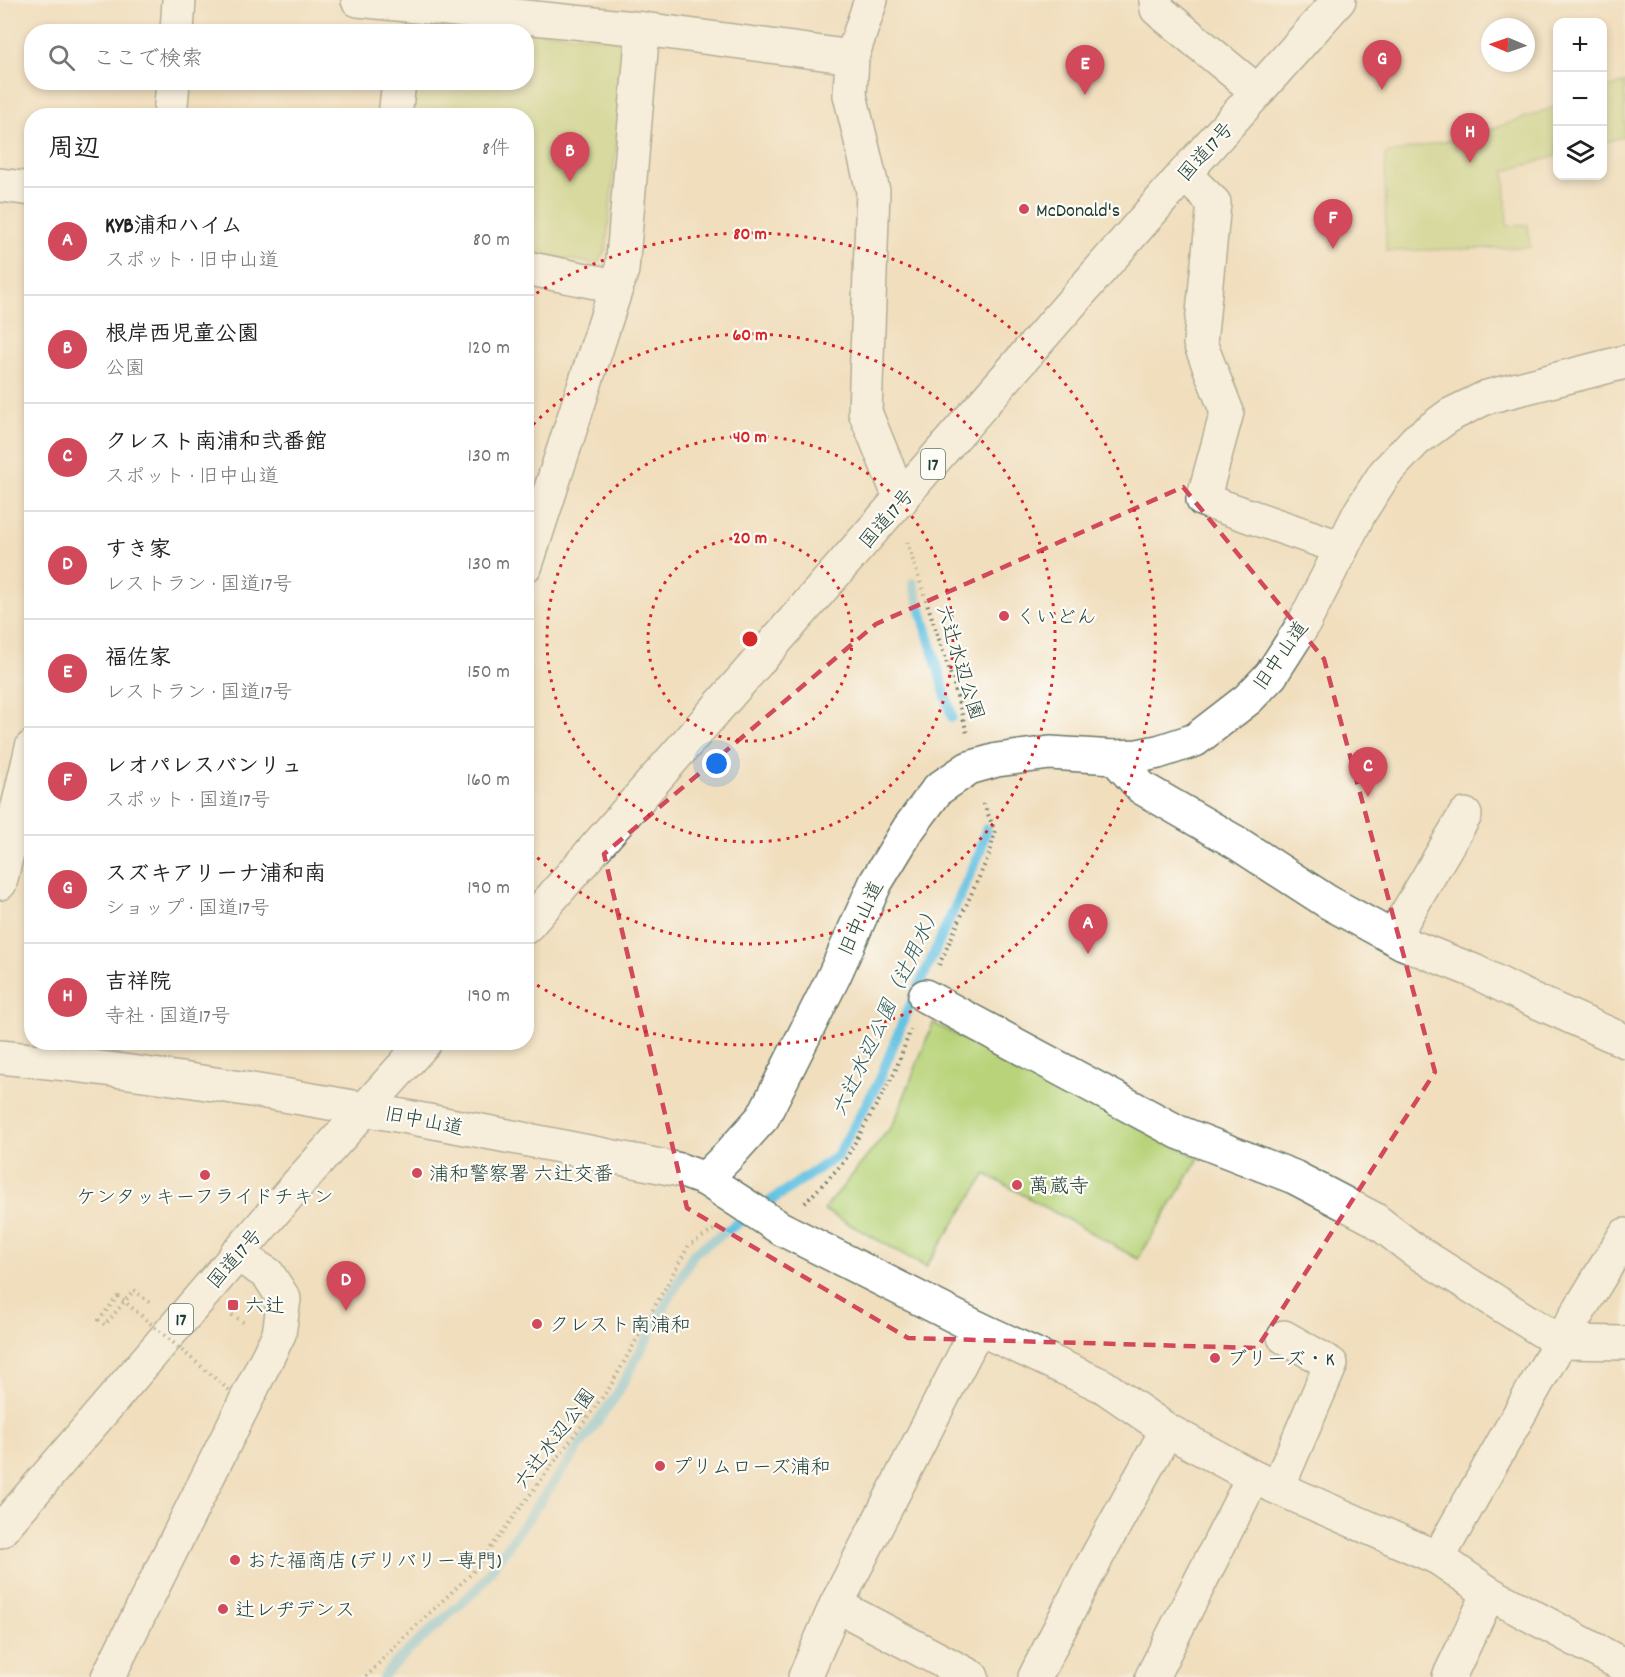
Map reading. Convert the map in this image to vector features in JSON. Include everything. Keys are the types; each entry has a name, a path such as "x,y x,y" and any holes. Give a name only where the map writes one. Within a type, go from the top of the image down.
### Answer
{"main road":[{"path":"178,24 179,0"},
{"path":"358,0 405,18 643,29 852,57"},
{"path":"871,0 852,57 850,95 873,191 865,412 901,501"},
{"path":"1156,0 1158,9 1258,92"},
{"name":"国道17号","path":"534,918 901,501 1184,174 1339,0"},
{"path":"534,541 622,270 643,29"},
{"path":"171,108 172,90"},
{"path":"396,108 398,90"},
{"path":"1184,174 1214,203 1200,343 1227,412 1203,500 1342,548"},
{"path":"0,185 24,188"},
{"path":"534,270 616,286"},
{"name":"旧中山道","path":"0,1057 95,1066 365,1108 680,1170 705,1179 763,1117 834,975 876,882 909,828 938,789 969,768 996,760 1050,753 1114,757 1158,752 1195,740 1248,699 1271,675 1303,625 1360,512 1385,473 1416,440 1450,415 1487,397 1625,362"},
{"path":"1114,757 1142,788 1237,843 1328,902 1393,937 1474,971 1625,1041"},
{"path":"0,884 22,763"},
{"path":"1393,937 1465,815"},
{"path":"925,996 1178,1132 1294,1177 1374,1219 1414,1250 1560,1342 1625,1343"},
{"name":"国道17号","path":"0,1531 236,1254 418,1050"},
{"path":"705,1179 780,1228 978,1328 1103,1386 1167,1430 1266,1482 1438,1557 1490,1593 1625,1666"},
{"path":"1438,1557 1560,1342 1625,1235"},
{"path":"108,1677 279,1334 284,1299 268,1274 236,1254"},
{"path":"805,1677 836,1605 978,1328"},
{"path":"1152,1677 1266,1482 1331,1364 1284,1337"},
{"path":"1035,1677 1088,1573 1167,1430"},
{"path":"1449,1677 1490,1593"},
{"path":"836,1605 972,1677"}],"path":[{"name":"六辻水辺公園","path":"780,1228 844,1162 894,1074 925,996 990,853 995,831 959,739 967,733 962,712 907,541"},
{"name":"六辻水辺公園","path":"366,1677 471,1573 520,1508 610,1387 689,1245 748,1208"},
{"path":"152,1305 134,1290 123,1303 105,1325 99,1320 118,1296 229,1390"}],"highlighted area":[{"path":"1183,487 1324,659 1435,1072 1257,1348 908,1338 687,1208 604,854 876,624"}],"green space":[{"path":"434,21 464,24 428,24"},
{"path":"534,31 615,39 626,49 606,249 597,264 534,253 534,108 412,108 413,90 534,90"},
{"path":"1625,82 1625,136 1607,142 1607,126 1607,89"},
{"path":"1553,107 1553,157 1505,171 1507,226 1528,225 1530,247 1386,251 1385,154 1475,135"},
{"name":"萬蔵寺","path":"933,1023 1199,1158 1138,1259 986,1174 926,1267 824,1210 894,1123"}],"waterway":[{"name":"六辻水辺公園（辻用水）","path":"913,583 952,717"},
{"name":"六辻水辺公園（辻用水）","path":"383,1677 394,1664 478,1588 617,1394 694,1253 837,1156 878,1083 903,1021 980,852 986,829"}],"place":[{"name":"スズキアリーナ浦和南","path":"1382,90"},
{"name":"福佐家","path":"1085,95"},
{"name":"吉祥院","path":"1470,163"},
{"name":"根岸西児童公園","path":"570,182"},
{"name":"McDonald's","path":"1024,209"},
{"name":"レオパレスバンリュ","path":"1333,249"},
{"name":"くいどん","path":"1004,616"},
{"name":"クレスト南浦和弐番館","path":"1368,797"},
{"name":"KYB浦和ハイム","path":"1088,954"},
{"name":"浦和警察署 六辻交番","path":"417,1173"},
{"name":"ケンタッキーフライドチキン","path":"205,1175"},
{"name":"萬蔵寺","path":"1017,1185"},
{"name":"六辻","path":"233,1305"},
{"name":"すき家","path":"346,1311"},
{"name":"クレスト南浦和","path":"537,1324"},
{"name":"ブリーズ・K","path":"1215,1358"},
{"name":"プリムローズ浦和","path":"660,1466"},
{"name":"おた福商店 (デリバリー専門)","path":"235,1560"},
{"name":"辻レヂデンス","path":"223,1609"}]}
